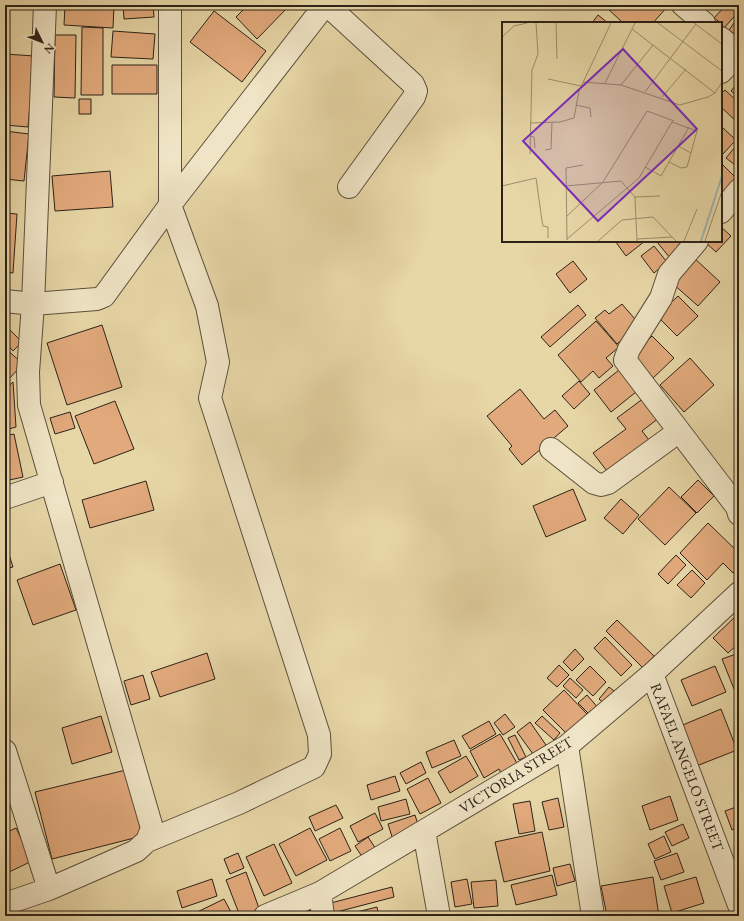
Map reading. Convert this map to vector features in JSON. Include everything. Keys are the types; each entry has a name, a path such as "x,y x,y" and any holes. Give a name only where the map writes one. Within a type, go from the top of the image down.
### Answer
{"street":[{"path":"45,5 33,304 28,372 29,405 152,828 147,841"},
{"path":"5,904 49,889 136,851 147,841 239,804 314,767 320,754 319,736 210,398 218,362 207,306 170,205 170,5"},
{"path":"5,301 33,304 97,299 104,296 170,205 326,5 413,84 416,91 414,97 349,187"},
{"path":"683,5 703,22"},
{"path":"722,39 739,54 722,71"},
{"path":"722,211 739,190"},
{"path":"696,242 669,274 661,298 629,349 625,360 678,432 738,506"},
{"path":"551,449 594,484 601,485 608,483 678,432"},
{"path":"5,498 52,482"},
{"name":"VICTORIA STREET","path":"265,916 320,893 567,746 652,674 739,593"},
{"name":"RAFAEL ANGELO STREET","path":"652,674 739,905"},
{"path":"567,746 593,916"},
{"path":"5,751 49,889"},
{"path":"424,831 439,916"},
{"path":"320,893 323,916"}],"building":[{"path":"65,5 114,5 113,28 64,25"},
{"path":"123,5 153,5 154,17 124,19"},
{"path":"248,5 290,5 257,39 236,17"},
{"path":"665,5 667,7 654,22 622,22 605,6"},
{"path":"726,5 735,5 739,9 739,11 724,28 722,22 714,18"},
{"path":"214,11 266,51 242,82 190,42"},
{"path":"598,15 607,22 593,22"},
{"path":"739,16 739,38 729,30"},
{"path":"82,27 103,28 103,95 81,95"},
{"path":"113,31 155,34 153,59 111,57"},
{"path":"55,35 76,35 75,98 54,97"},
{"path":"5,54 34,56 28,127 5,125"},
{"path":"112,65 157,65 157,94 112,94"},
{"path":"739,81 739,98 731,91"},
{"path":"725,90 739,103 738,123 722,108 722,93"},
{"path":"79,99 91,99 91,114 79,114"},
{"path":"723,128 736,140 722,155"},
{"path":"5,131 29,134 24,181 5,179"},
{"path":"739,142 739,168 726,158"},
{"path":"722,164 739,181 722,204"},
{"path":"110,171 113,207 55,211 52,176"},
{"path":"5,213 17,214 13,273 5,272"},
{"path":"722,228 731,236 716,252 705,242 722,242"},
{"path":"616,242 644,242 626,256"},
{"path":"657,242 679,242 683,248 670,258"},
{"path":"654,246 667,262 654,273 641,256"},
{"path":"692,256 720,282 698,306 672,283"},
{"path":"573,261 587,279 570,293 556,274"},
{"path":"678,296 698,316 677,336 657,316"},
{"path":"622,304 640,325 617,344 595,318 605,310 609,314"},
{"path":"578,305 586,315 550,347 541,337"},
{"path":"596,321 619,347 606,358 613,366 599,378 593,371 581,382 558,355"},
{"path":"5,325 22,342 13,351 5,342"},
{"path":"102,325 122,387 67,405 47,343"},
{"path":"652,336 674,358 651,380 629,358"},
{"path":"5,348 23,364 6,382 5,382"},
{"path":"690,358 714,385 684,412 660,385"},
{"path":"619,370 636,392 611,412 594,390"},
{"path":"579,381 590,394 574,409 562,396"},
{"path":"13,382 16,427 5,430 5,389"},
{"path":"520,389 544,419 555,410 568,426 522,465 509,449 512,446 487,416"},
{"path":"644,398 659,418 642,431 649,440 607,471 593,453 626,429 617,418"},
{"path":"115,401 134,449 94,464 75,416"},
{"path":"70,412 75,428 55,434 50,418"},
{"path":"14,434 23,477 5,481 5,436"},
{"path":"698,480 714,496 697,513 681,497"},
{"path":"146,481 154,510 90,528 82,500"},
{"path":"669,487 696,513 665,545 638,519"},
{"path":"573,489 586,520 546,537 533,506"},
{"path":"621,499 639,515 623,534 604,518"},
{"path":"708,523 739,553 739,566 733,573 723,563 707,580 680,553"},
{"path":"5,542 13,567 5,569"},
{"path":"676,555 686,565 668,584 658,574"},
{"path":"60,564 76,610 33,625 17,580"},
{"path":"692,570 705,583 691,598 677,585"},
{"path":"739,613 739,643 728,653 713,638"},
{"path":"617,620 654,656 643,668 606,631"},
{"path":"605,637 632,665 621,676 594,648"},
{"path":"575,649 584,659 572,671 563,662"},
{"path":"207,653 215,679 160,697 151,672"},
{"path":"739,653 739,687 734,689 722,659"},
{"path":"559,665 569,675 557,687 547,678"},
{"path":"590,666 606,682 593,696 576,680"},
{"path":"715,666 726,692 692,706 681,680"},
{"path":"143,675 150,699 131,705 124,681"},
{"path":"570,678 583,690 576,698 563,686"},
{"path":"609,687 619,695 608,707 599,699"},
{"path":"564,690 587,714 567,734 543,710"},
{"path":"587,695 600,710 592,717 578,703"},
{"path":"721,709 737,750 694,767 678,727"},
{"path":"505,714 515,727 503,735 494,723"},
{"path":"101,716 112,752 72,764 62,728"},
{"path":"542,716 560,733 554,740 535,723"},
{"path":"489,721 496,734 470,749 462,736"},
{"path":"530,722 546,745 533,754 517,732"},
{"path":"500,734 521,770 504,779 499,769 484,778 470,751"},
{"path":"515,735 526,757 519,760 508,738"},
{"path":"454,740 461,756 432,768 426,752"},
{"path":"466,756 478,776 450,793 438,772"},
{"path":"421,762 426,773 406,784 400,773"},
{"path":"126,770 142,836 52,859 35,792"},
{"path":"395,776 400,791 371,800 367,785"},
{"path":"428,778 441,803 420,814 407,789"},
{"path":"670,796 678,820 650,830 642,806"},
{"path":"558,798 564,827 549,830 542,802"},
{"path":"406,799 410,814 381,821 378,807"},
{"path":"530,801 535,831 519,834 513,804"},
{"path":"336,805 343,818 315,831 309,817"},
{"path":"739,806 739,827 732,830 725,811"},
{"path":"375,813 383,829 358,842 350,826"},
{"path":"415,815 420,831 393,840 388,824"},
{"path":"683,824 689,838 672,846 665,832"},
{"path":"16,828 32,861 5,874 5,833"},
{"path":"310,828 327,860 296,876 279,844"},
{"path":"340,828 351,851 330,861 319,839"},
{"path":"542,832 550,871 504,882 495,842"},
{"path":"664,836 671,852 655,859 648,844"},
{"path":"368,837 378,852 365,861 355,846"},
{"path":"274,844 292,883 264,896 246,857"},
{"path":"238,853 244,868 230,874 224,859"},
{"path":"677,853 684,872 661,880 654,861"},
{"path":"570,864 575,881 557,886 553,868"},
{"path":"246,872 260,911 248,916 240,916 226,880"},
{"path":"552,875 557,895 516,905 511,885"},
{"path":"653,877 659,916 607,916 601,886"},
{"path":"696,877 704,903 672,913 664,886"},
{"path":"212,879 217,896 182,908 177,891"},
{"path":"467,879 472,904 455,907 451,882"},
{"path":"496,880 498,906 474,908 471,882"},
{"path":"392,887 394,897 329,914 327,904"},
{"path":"224,899 233,916 191,916 191,915"},
{"path":"377,907 379,916 354,916 353,913"}]}
